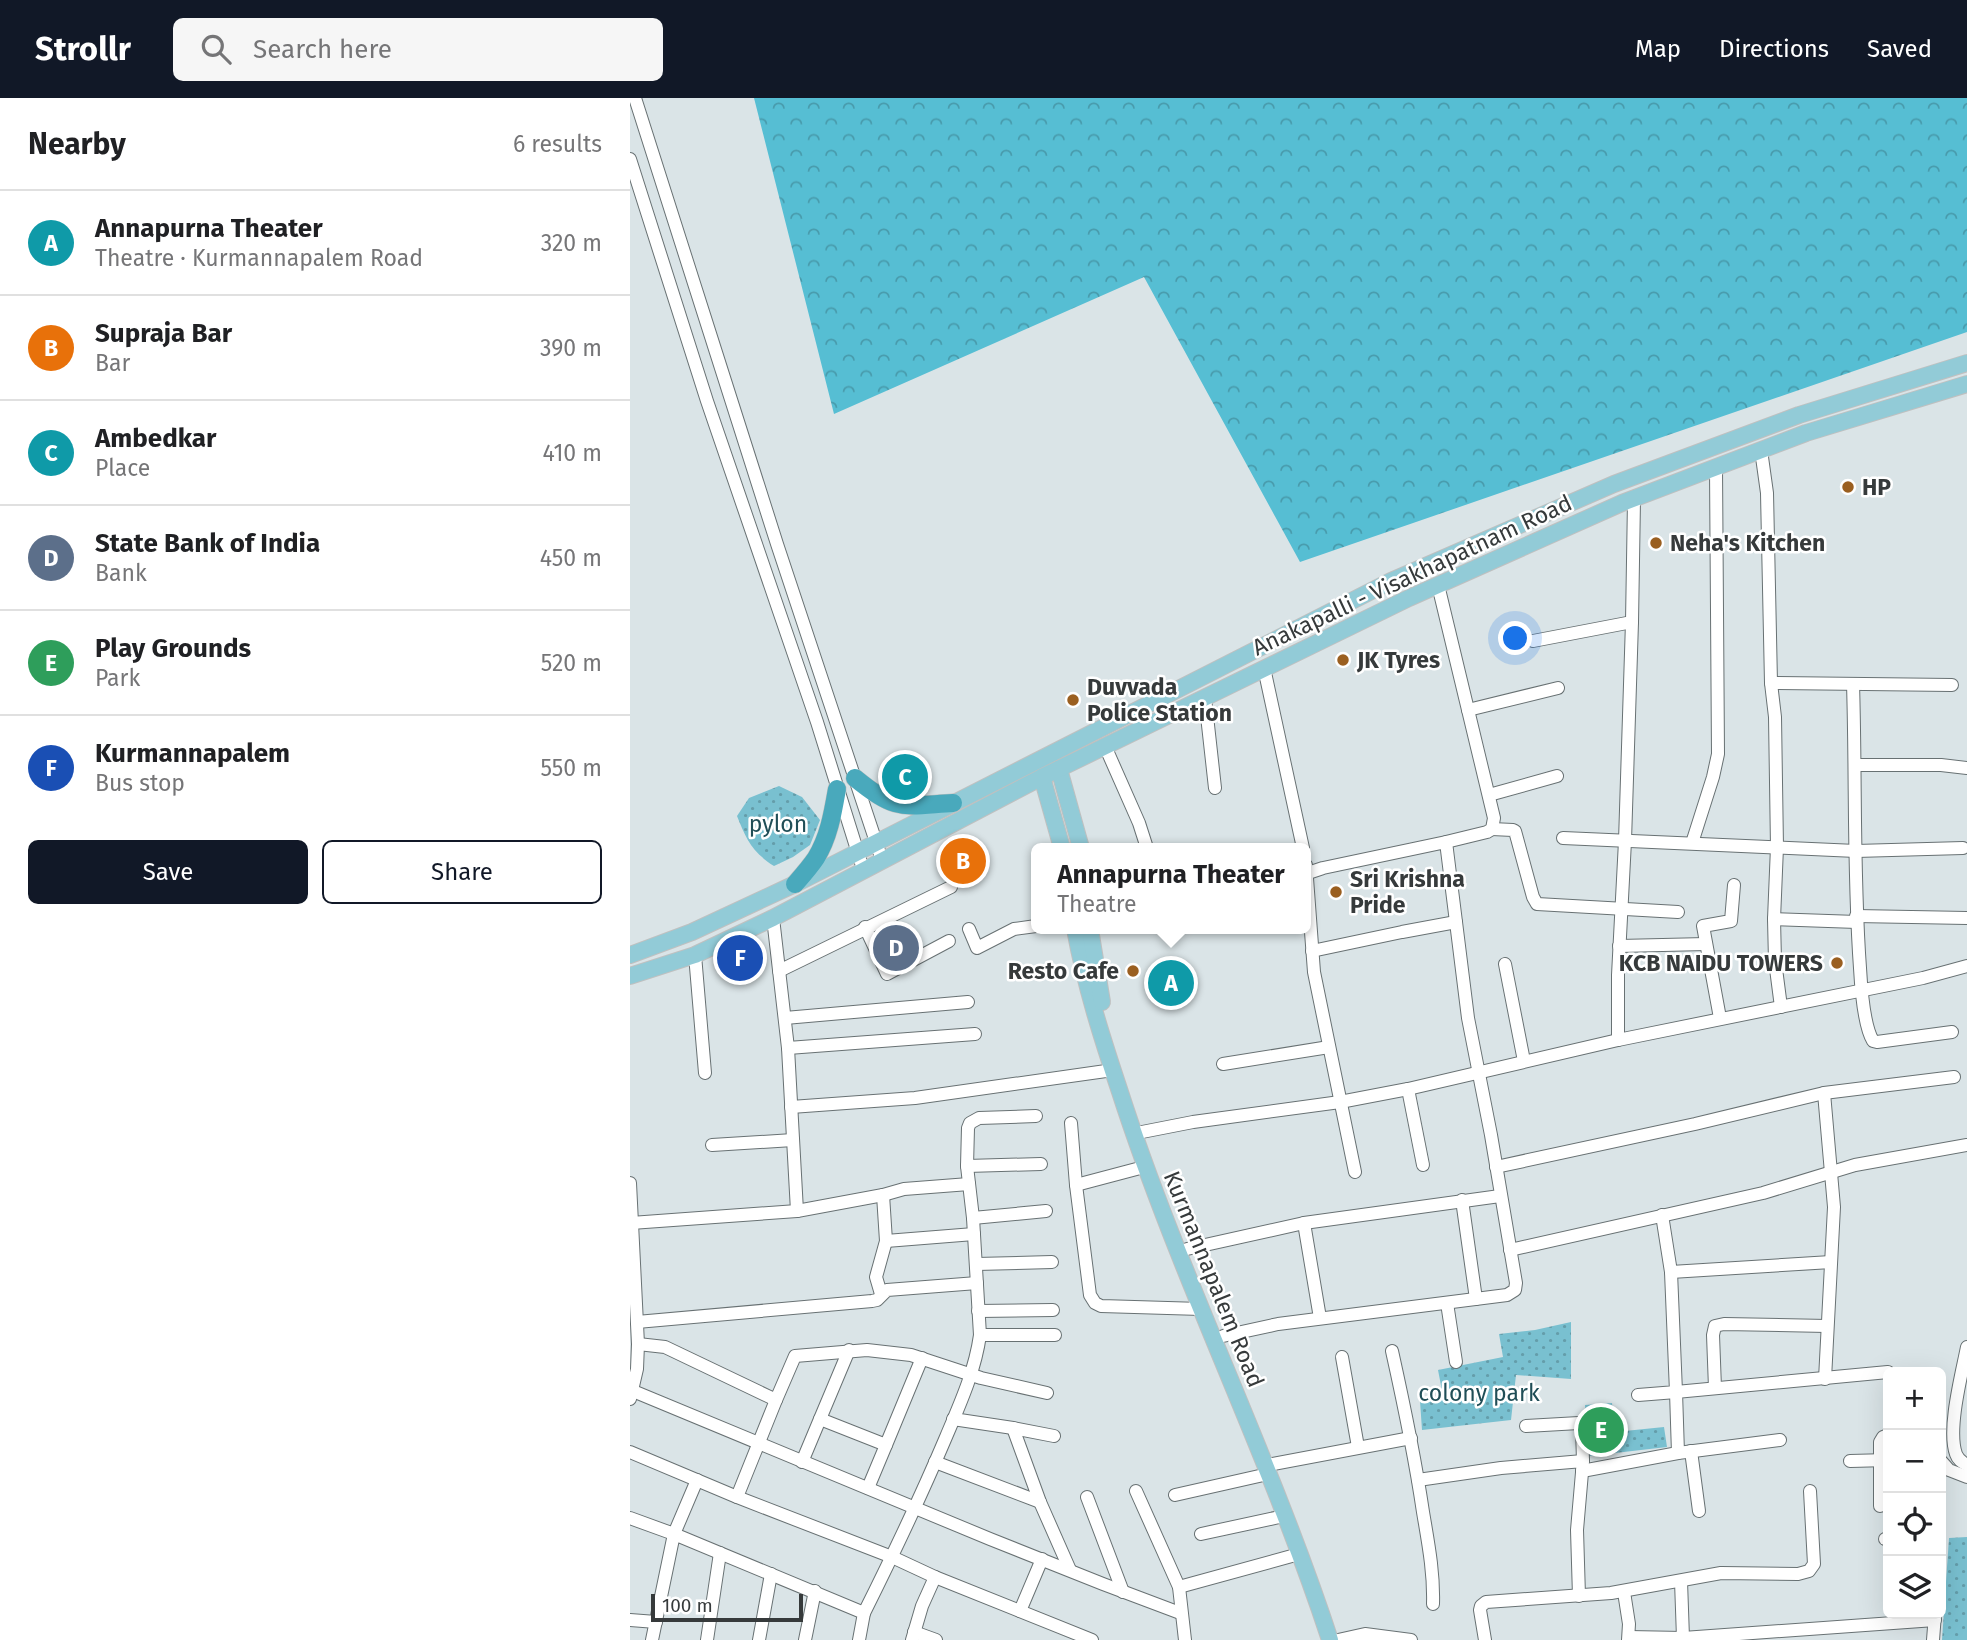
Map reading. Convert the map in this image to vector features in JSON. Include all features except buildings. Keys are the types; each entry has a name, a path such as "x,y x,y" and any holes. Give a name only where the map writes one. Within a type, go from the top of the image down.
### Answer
{"highway":[{"path":"855,778 876,795 895,804 906,806 953,803"},
{"path":"795,884 816,859 823,845 837,789"}],"main road":[{"name":"Anakapalli - Visakhapatnam Road","path":"630,956 692,932 795,884 1391,581 1614,484 1799,415 1967,363"},
{"name":"Anakapalli - Visakhapatnam Road","path":"630,976 695,955 773,918 1042,777 1438,585 1634,500 1761,450 1806,433 1967,384"},
{"path":"1333,610 1342,630"},
{"path":"1059,769 1079,843"},
{"path":"1042,777 1061,843"},
{"name":"Kurmannapalem Road","path":"1076,934 1087,984 1144,1167 1177,1252 1270,1469 1299,1555 1337,1640"},
{"path":"1091,934 1099,992 1108,1027 1142,1132 1223,1336 1270,1469 1331,1610 1337,1640"}],"street":[{"path":"635,98 773,531 882,860"},
{"path":"630,159 707,401 817,722 863,869"},
{"path":"1761,450 1769,535 1777,847 1775,961 1781,1007"},
{"path":"1692,844 1718,754 1716,468"},
{"path":"1618,1040 1634,500"},
{"path":"1438,585 1489,795 1494,818 1492,829"},
{"path":"1533,641 1632,622"},
{"path":"1264,668 1302,843"},
{"path":"1771,683 1952,685"},
{"path":"1853,684 1857,919 1862,989 1869,1033 1873,1041 1877,1042 1952,1032"},
{"path":"1468,710 1558,688"},
{"path":"1205,698 1215,788"},
{"path":"1105,746 1145,843"},
{"path":"1855,765 1967,768"},
{"path":"1489,795 1557,776"},
{"path":"1311,869 1446,842 1492,829 1513,830 1537,904 1678,912"},
{"path":"1563,838 1856,851 1963,848"},
{"path":"1223,1336 1278,1324 1507,1295 1515,1290 1496,1167 1468,1018 1446,842"},
{"path":"1720,1018 1703,926 1731,921 1734,885"},
{"path":"779,971 951,887"},
{"path":"773,918 788,1048 797,1211"},
{"path":"1774,919 1967,918"},
{"path":"1312,951 1455,922"},
{"path":"865,927 887,974 949,941"},
{"path":"969,929 977,948 1014,929 1031,927"},
{"path":"1311,934 1329,1047 1355,1172"},
{"path":"1619,946 1706,944"},
{"path":"695,955 705,1073"},
{"path":"1505,964 1524,1061"},
{"path":"1142,1132 1408,1089 1618,1040 1967,966"},
{"path":"785,1018 968,1002"},
{"path":"788,1048 975,1034"},
{"path":"1223,1063 1329,1047"},
{"path":"791,1107 915,1098 1113,1070"},
{"path":"1496,1167 1847,1089 1954,1077"},
{"path":"1408,1089 1423,1165"},
{"path":"1824,1094 1834,1207 1825,1379"},
{"path":"859,1640 864,1613 915,1507 972,1374 980,1335 967,1166 968,1128 970,1123 979,1118 1036,1116"},
{"path":"1071,1123 1090,1295 1095,1303 1101,1306 1201,1309"},
{"path":"712,1145 793,1140"},
{"path":"1510,1250 1763,1193 1855,1165 1967,1145"},
{"path":"967,1166 1041,1164"},
{"path":"1076,1185 1144,1167"},
{"path":"630,1183 633,1304 637,1322 631,1395 760,1443 1180,1613"},
{"path":"631,1223 797,1211 904,1189 969,1185"},
{"path":"881,1294 876,1278 886,1241 883,1195"},
{"path":"1187,1249 1304,1223 1500,1196"},
{"path":"1462,1200 1476,1299"},
{"path":"973,1218 1046,1211"},
{"path":"1662,1215 1671,1272 1678,1453"},
{"path":"1304,1223 1320,1318"},
{"path":"886,1241 974,1234"},
{"path":"976,1264 1052,1262"},
{"path":"1671,1272 1831,1262"},
{"path":"637,1322 873,1301 887,1290 977,1283"},
{"path":"1447,1303 1456,1362"},
{"path":"978,1311 1054,1310"},
{"path":"1715,1388 1715,1326 1827,1326"},
{"path":"980,1335 1055,1335"},
{"path":"635,1351 665,1347 776,1400"},
{"path":"1967,1347 1956,1404 1954,1438 1956,1455 1967,1465"},
{"path":"737,1497 795,1356 849,1350 889,1352 922,1358 981,1378 1047,1393"},
{"path":"802,1462 849,1350"},
{"path":"1392,1351 1411,1438 1432,1563 1433,1604"},
{"path":"1342,1357 1358,1447"},
{"path":"868,1488 922,1358"},
{"path":"1638,1395 1883,1373"},
{"path":"820,1419 886,1445"},
{"path":"953,1419 1054,1436"},
{"path":"1526,1426 1579,1423 1582,1428 1583,1466 1577,1530 1579,1596"},
{"path":"1013,1427 1040,1502 1070,1570"},
{"path":"1175,1495 1358,1447 1411,1438"},
{"path":"1418,1479 1501,1468 1583,1466 1780,1440"},
{"path":"1691,1451 1699,1511"},
{"path":"630,1452 892,1557 1020,1611 1071,1636 1092,1640"},
{"path":"1850,1461 1883,1461"},
{"path":"935,1462 1040,1502"},
{"path":"1946,1466 1967,1477"},
{"path":"1880,1506 1883,1472"},
{"path":"652,1640 674,1534 697,1480"},
{"path":"1136,1491 1179,1587 1185,1640"},
{"path":"1485,1640 1480,1610 1483,1603 1624,1591 1733,1572 1798,1574 1809,1571 1814,1564 1811,1491"},
{"path":"1087,1497 1123,1591"},
{"path":"1201,1534 1284,1516"},
{"path":"630,1518 864,1613"},
{"path":"707,1640 720,1553"},
{"path":"1179,1587 1299,1555"},
{"path":"1020,1611 1042,1559"},
{"path":"759,1640 771,1574"},
{"path":"935,1577 913,1636 936,1640"},
{"path":"1681,1581 1682,1639"},
{"path":"805,1640 815,1591"},
{"path":"1624,1591 1629,1639 1682,1639 1912,1619"},
{"path":"1933,1640 1935,1619"},
{"path":"630,1620 656,1622"},
{"path":"1337,1640 1365,1634 1411,1640"}],"green space":[{"path":"754,98 1967,98 1967,332 1300,562 1144,277 834,414"},
{"name":"pylon","path":"779,786 802,797 820,820 810,845 774,866 760,856 751,844 737,816 749,798"},
{"name":"colony park","path":"1571,1322 1571,1379 1516,1375 1511,1420 1422,1430 1420,1401 1443,1396 1438,1370 1503,1357 1499,1334"},
{"path":"1612,1403 1615,1432 1664,1427 1667,1447 1589,1456 1585,1405"},
{"path":"1967,1537 1967,1640 1942,1640 1943,1619 1946,1619 1949,1538"}],"place":[{"name":"HP","path":"1848,487"},
{"name":"Neha's Kitchen","path":"1656,543"},
{"name":"JK Tyres","path":"1343,660"},
{"name":"Duvvada Police Station","path":"1073,700"},
{"name":"Ambedkar","path":"905,777"},
{"name":"Supraja Bar","path":"963,861"},
{"name":"Sri Krishna Pride","path":"1336,892"},
{"name":"State Bank of India","path":"896,948"},
{"name":"Kurmannapalem","path":"740,958"},
{"name":"KCB NAIDU TOWERS","path":"1837,963"},
{"name":"Resto Cafe","path":"1133,971"},
{"name":"Annapurna Theater","path":"1171,983"},
{"name":"Play Grounds","path":"1601,1430"}]}
